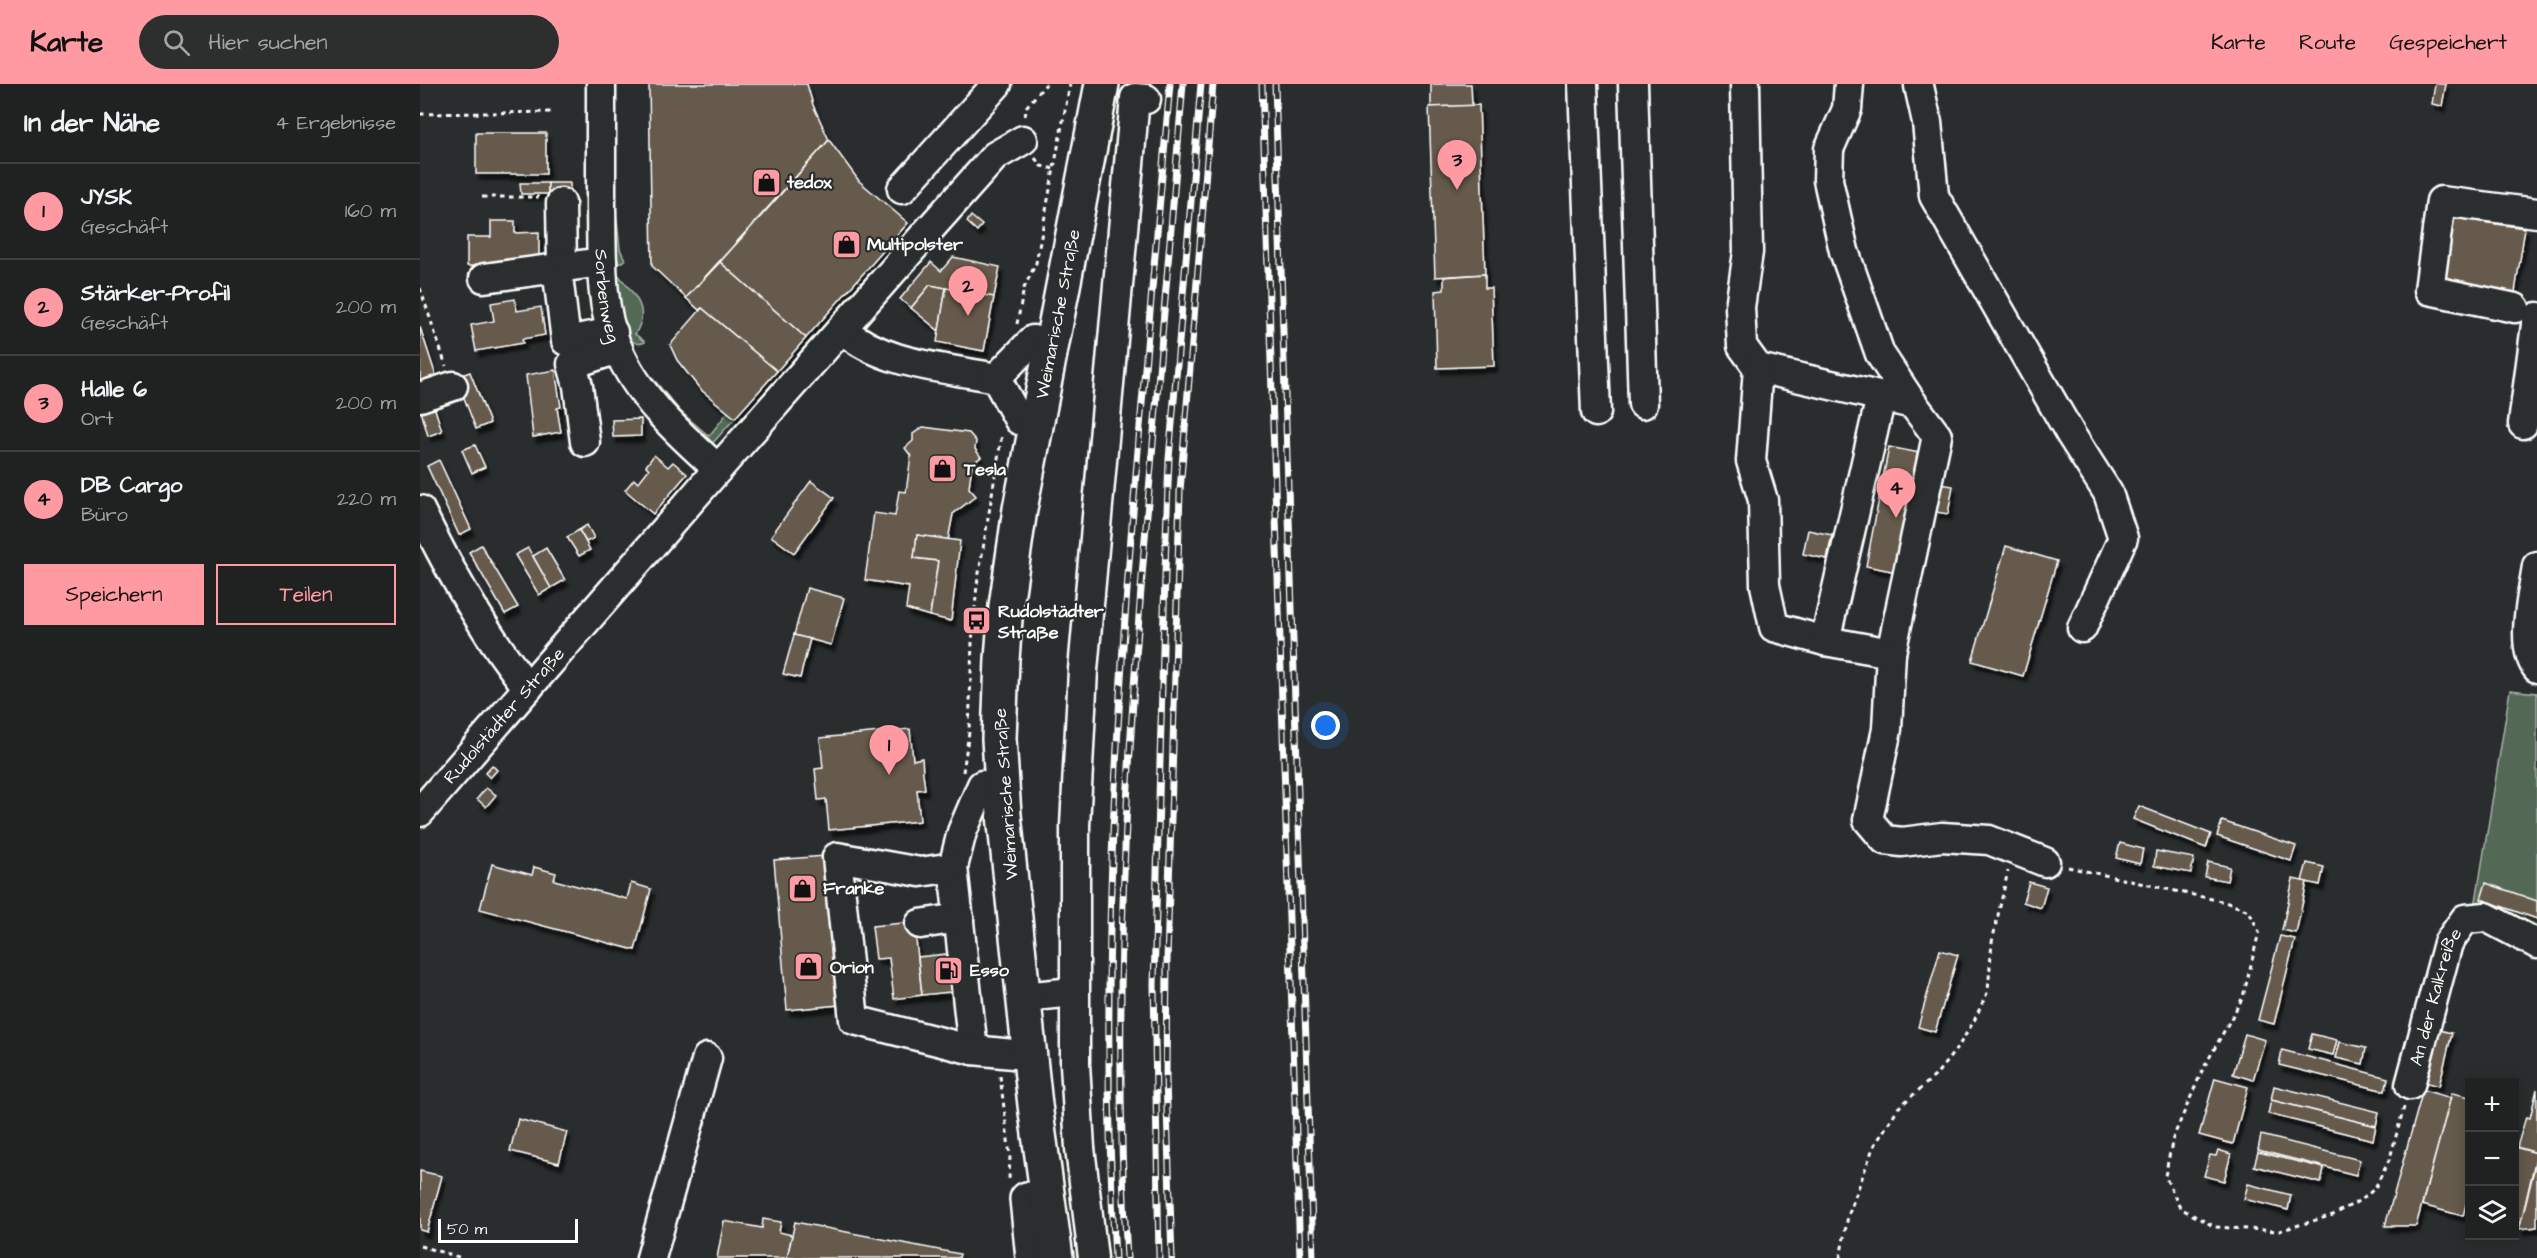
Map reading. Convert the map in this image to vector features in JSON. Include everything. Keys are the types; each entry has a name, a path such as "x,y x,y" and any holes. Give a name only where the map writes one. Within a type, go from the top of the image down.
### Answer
{"main road":[{"name":"Weimarische Straße","path":"1032,1258 995,1052 981,736 987,621 1003,505 1083,84"},
{"name":"Weimarische Straße","path":"1056,1258 1035,1105 999,739 1006,606 1020,509 1102,84"}],"street":[{"name":"Sorbenweg","path":"601,84 602,262 607,307 616,341 629,370 665,420 718,469"},
{"path":"902,189 997,84"},
{"path":"1583,84 1596,412"},
{"path":"1633,84 1643,404"},
{"path":"1745,84 1748,252 1740,307 1742,346 1758,368 1751,461 1763,500 1766,585 1774,627 1891,653"},
{"path":"1849,84 1847,109 1829,149 1828,180 1844,251 1880,354 1937,436 1891,653 1887,729 1868,820 1885,840 1902,842 1942,837 1989,840 2046,862"},
{"path":"1917,85 1927,122 1934,196 2071,435 2108,493 2123,538 2082,628"},
{"path":"1093,1258 1080,1148 1073,992 1075,826 1083,670 1135,98 1146,99"},
{"name":"Rudolstädter Straße","path":"420,812 718,469 995,156 1023,140"},
{"path":"2523,424 2526,312 2429,290 2441,201 2537,213"},
{"path":"561,203 560,276 566,341 616,341"},
{"path":"484,278 560,276 602,262"},
{"path":"842,329 858,343 924,366 996,378"},
{"path":"996,378 1033,340"},
{"path":"585,442 578,386 572,364 616,341"},
{"path":"1758,368 1913,404"},
{"path":"996,378 1019,420"},
{"path":"420,397 453,386"},
{"path":"1825,640 1881,397"},
{"path":"420,510 441,554 484,626 503,656 528,688"},
{"path":"2537,566 2527,644 2531,661 2537,668"},
{"path":"953,867 920,872 837,857 854,1020 995,1052 959,918 953,867 962,832 982,785"},
{"name":"An der Kalkreiße","path":"2410,1085 2448,943 2465,919 2486,917 2537,944"},
{"path":"920,924 959,918"},
{"path":"1024,996 1073,992"},
{"path":"651,1258 707,1058"}],"path":[{"path":"420,114 554,112"},
{"path":"420,288 453,386"},
{"path":"1840,1258 1848,1216 1873,1148 1898,1108 1935,1076 1958,1047 1974,1021 1988,991 1992,942 2013,849"},
{"path":"2046,862 2225,902 2250,911 2259,932 2243,997 2202,1071 2173,1138 2165,1176 2180,1208 2214,1227 2279,1231 2333,1215 2364,1198 2375,1188 2384,1174 2410,1085"},
{"path":"995,1052 1011,1156 1009,1188"},
{"path":"420,1246 462,1258"}],"green space":[{"path":"617,220 620,249 625,260 613,267 640,306 642,315 635,334 645,342 634,342 626,332 619,315 612,270 613,231"},
{"path":"656,382 680,411 709,436 728,412 735,418 711,445 684,424 654,384"},
{"path":"2510,690 2537,693 2537,959 2472,926"}],"building":[{"path":"649,84 807,84 813,105 829,140 686,298 652,266"},
{"path":"1431,84 1471,84 1472,106 1431,107"},
{"path":"2435,84 2446,84 2442,106 2432,104"},
{"path":"1479,105 1485,274 1435,277 1429,107"},
{"path":"476,133 546,133 546,174 476,174"},
{"path":"829,140 859,181 908,223 806,338 720,262"},
{"path":"520,183 548,183 548,194 521,194"},
{"path":"548,183 570,183 570,194 548,194"},
{"path":"971,216 982,225 977,231 967,222"},
{"path":"2446,217 2525,228 2515,292 2437,281"},
{"path":"491,221 515,221 515,233 539,232 539,260 515,266 467,266 467,237 491,237"},
{"path":"953,257 1000,267 994,297 930,285 911,308 900,299 931,262 941,271"},
{"path":"720,262 806,338 777,371 702,308 699,310 686,298"},
{"path":"1485,274 1485,288 1491,288 1494,366 1437,368 1435,291 1444,290 1444,277"},
{"path":"930,285 946,288 939,331 911,308"},
{"path":"946,288 994,297 984,351 937,342"},
{"path":"515,299 517,311 541,307 545,335 522,339 523,343 476,351 471,325 494,321 491,303"},
{"path":"702,308 777,371 735,418 700,389 677,360 670,345"},
{"path":"420,327 436,376 420,382"},
{"path":"555,370 561,407 557,408 561,432 533,437 526,375"},
{"path":"470,372 490,423 476,429 456,377"},
{"path":"433,403 442,431 428,436 420,407"},
{"path":"641,419 641,436 613,437 612,420"},
{"path":"923,427 969,433 976,441 975,449 981,457 972,464 969,488 976,496 953,514 948,540 917,535 914,558 938,561 930,616 906,609 909,587 865,580 874,513 895,516 899,491 906,492 911,456 905,448 913,441 913,434"},
{"path":"475,445 485,467 472,473 462,450"},
{"path":"1889,447 1925,454 1902,573 1866,566"},
{"path":"654,455 668,467 673,462 687,474 653,514 625,490 634,479 638,483 649,469 646,466"},
{"path":"439,460 471,529 459,535 427,466"},
{"path":"811,481 834,498 794,553 771,536"},
{"path":"1941,484 1953,486 1948,514 1936,512"},
{"path":"587,525 594,538 586,542 579,530"},
{"path":"579,530 590,550 579,556 567,537"},
{"path":"1808,530 1832,535 1827,559 1803,554"},
{"path":"917,535 960,541 951,621 930,616 938,561 914,558"},
{"path":"481,545 518,607 505,614 469,552"},
{"path":"2006,546 2057,561 2023,676 1972,661"},
{"path":"528,548 551,588 539,595 515,555"},
{"path":"546,548 565,580 551,588 533,556"},
{"path":"807,588 844,598 831,645 794,635"},
{"path":"794,635 810,639 800,678 783,674"},
{"path":"910,729 913,760 922,758 925,789 917,790 920,821 829,830 826,799 818,800 815,769 823,768 820,738"},
{"path":"492,765 497,770 490,778 485,773"},
{"path":"486,788 496,795 486,807 477,799"},
{"path":"2139,806 2211,834 2206,848 2133,819"},
{"path":"2222,821 2296,846 2291,861 2217,836"},
{"path":"2120,843 2143,849 2140,864 2116,858"},
{"path":"2156,851 2194,858 2191,873 2154,866"},
{"path":"825,856 839,1005 787,1010 774,860"},
{"path":"2208,862 2230,867 2227,881 2205,877"},
{"path":"2307,863 2324,867 2320,885 2302,881"},
{"path":"492,864 532,875 534,867 556,873 554,880 627,899 631,883 651,889 635,950 480,909"},
{"path":"2293,879 2307,882 2296,933 2282,930"},
{"path":"2029,882 2047,887 2041,908 2023,902"},
{"path":"2486,883 2537,901 2537,919 2481,899"},
{"path":"914,922 922,995 894,999 889,958 876,959 872,926"},
{"path":"2280,936 2295,939 2274,1024 2258,1020"},
{"path":"1940,950 1958,955 1935,1032 1918,1027"},
{"path":"965,952 969,990 922,995 918,957"},
{"path":"2439,1030 2452,1033 2439,1086 2425,1082"},
{"path":"2245,1034 2265,1040 2253,1080 2233,1074"},
{"path":"2312,1034 2337,1040 2333,1055 2308,1049"},
{"path":"2340,1042 2366,1048 2363,1064 2336,1058"},
{"path":"2282,1050 2388,1078 2385,1091 2279,1065"},
{"path":"2215,1078 2248,1087 2233,1144 2199,1135"},
{"path":"2274,1086 2379,1112 2376,1126 2271,1100"},
{"path":"2537,1089 2537,1153 2519,1148 2526,1117 2530,1118"},
{"path":"2423,1090 2451,1098 2416,1226 2385,1226"},
{"path":"2452,1093 2465,1096 2465,1209 2463,1216 2422,1205"},
{"path":"2271,1100 2376,1126 2373,1140 2268,1114"},
{"path":"518,1119 567,1132 559,1163 510,1151"},
{"path":"2261,1135 2360,1160 2356,1175 2258,1150"},
{"path":"2519,1148 2537,1153 2521,1222 2519,1221"},
{"path":"2218,1150 2231,1154 2224,1181 2204,1176 2210,1155 2216,1156"},
{"path":"2258,1152 2324,1168 2321,1183 2254,1166"},
{"path":"2537,1158 2537,1227 2519,1229"},
{"path":"420,1171 442,1176 427,1232 420,1230"},
{"path":"2248,1184 2291,1195 2288,1210 2244,1199"},
{"path":"763,1219 781,1222 779,1232 792,1235 787,1258 717,1258 724,1221 762,1228"},
{"path":"795,1222 960,1254 959,1258 787,1258"}],"railway":[{"path":"1115,1258 1109,1111 1109,964 1114,817 1132,523 1170,84"},
{"path":"1127,1258 1122,1155 1121,1051 1125,845 1137,638 1183,84"},
{"path":"1159,1258 1154,985 1166,537 1169,459 1201,84"},
{"path":"1172,1258 1166,1079 1167,962 1180,491 1213,84"},
{"path":"1262,84 1300,1258"},
{"path":"1275,84 1313,1258"}],"place":[{"name":"tedox","path":"766,182"},
{"name":"Halle 6","path":"1457,190"},
{"name":"Multipolster","path":"846,244"},
{"name":"Stärker-Profil","path":"968,316"},
{"name":"Tesla","path":"943,469"},
{"name":"DB Cargo","path":"1896,518"},
{"name":"Rudolstädter Straße","path":"977,621"},
{"name":"JYSK","path":"889,775"},
{"name":"Franke","path":"802,888"},
{"name":"Orion","path":"809,967"},
{"name":"Esso","path":"949,970"}]}
